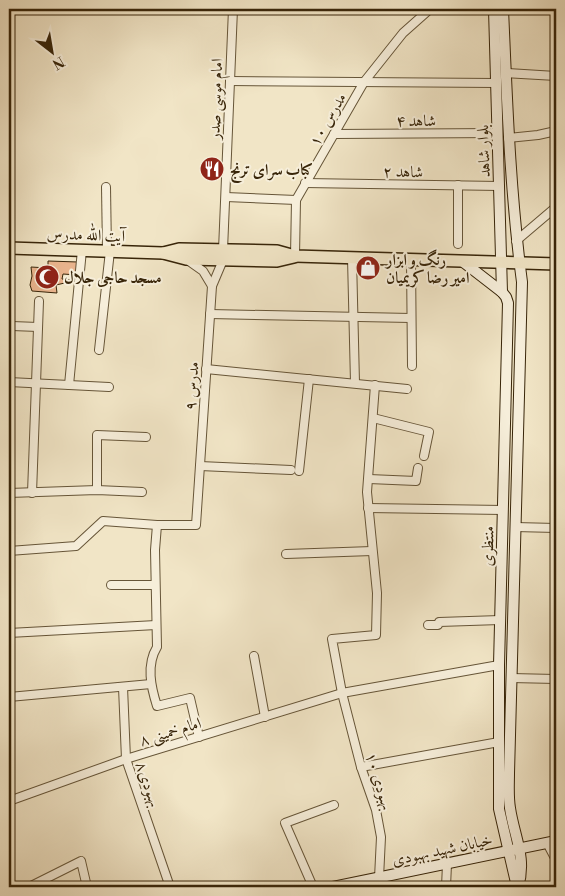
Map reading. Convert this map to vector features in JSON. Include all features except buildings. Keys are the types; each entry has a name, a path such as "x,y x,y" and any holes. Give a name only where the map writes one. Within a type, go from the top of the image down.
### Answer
{"main road":[{"name":"آیت الله مدرس","path":"9,248 163,253 186,259 277,251 295,256 556,264"},
{"name":"آیت الله مدرس","path":"163,253 179,249 223,255"}],"street":[{"name":"امام موسی صدر","path":"212,286 223,255 233,9"},
{"name":"مدرس ۱۰","path":"295,256 296,200 305,183 364,82 403,33 430,9"},
{"name":"بلوار شاهد","path":"494,9 502,292"},
{"name":"بلوار شاهد","path":"503,9 508,138 519,263"},
{"path":"506,72 556,76"},
{"path":"230,81 496,83"},
{"path":"508,138 556,131"},
{"name":"شاهد ۴","path":"334,134 498,134"},
{"name":"شاهد ۲","path":"305,183 499,186"},
{"path":"458,186 458,244"},
{"path":"99,350 108,251 106,187"},
{"path":"226,197 296,200"},
{"path":"516,241 556,206"},
{"path":"69,385 82,250"},
{"path":"352,258 355,384"},
{"path":"186,259 203,271 212,286"},
{"path":"411,260 412,366"},
{"path":"462,261 502,292"},
{"name":"منتظری","path":"518,887 514,880 510,851 499,809 504,773 511,678 522,282 519,263"},
{"name":"مدرس ۹","path":"157,526 196,526 212,286"},
{"name":"منتظری","path":"502,292 508,303 499,665 499,742 510,807 520,848 521,877 518,887"},
{"path":"32,493 39,301"},
{"path":"210,314 411,318"},
{"path":"12,326 38,327"},
{"path":"507,342 520,342"},
{"path":"206,369 407,389"},
{"path":"300,471 309,379"},
{"path":"9,382 109,387"},
{"path":"286,554 372,551 368,508 375,386"},
{"path":"373,418 429,432 424,456"},
{"path":"97,490 97,434 146,437"},
{"path":"200,466 291,470"},
{"path":"369,480 416,481 418,468"},
{"path":"9,493 97,490 142,492"},
{"path":"368,508 503,510"},
{"path":"9,551 76,546 103,521 157,526 155,550 157,647 151,656 151,684 157,706 190,698 199,737"},
{"path":"515,527 556,528"},
{"name":"بهبودی ۱۰","path":"372,551 377,593 376,635 332,639 342,694 361,767 376,810 381,837 372,882"},
{"path":"111,585 155,585"},
{"path":"428,626 438,625 439,622 500,620"},
{"path":"9,634 156,625"},
{"path":"254,656 265,717"},
{"name":"امام خمینی ۸","path":"9,800 126,759 342,694 499,665"},
{"path":"511,678 556,679"},
{"path":"9,697 151,684"},
{"name":"بهبودی۸","path":"123,687 126,759 170,887"},
{"path":"361,767 499,742"},
{"path":"313,887 285,823 334,805"},
{"path":"551,842 556,860"},
{"name":"خیابان شهید بهبودی","path":"333,887 372,882 551,842"},
{"path":"29,887 81,861 87,887"},
{"path":"446,887 447,864"}],"place":[{"name":"کباب سرای ترنج","path":"212,169"},
{"name":"رنگ و ابزار امیر رضا کریمیان","path":"368,268"},
{"name":"مسجد حاجی جلال","path":"47,277"}]}
